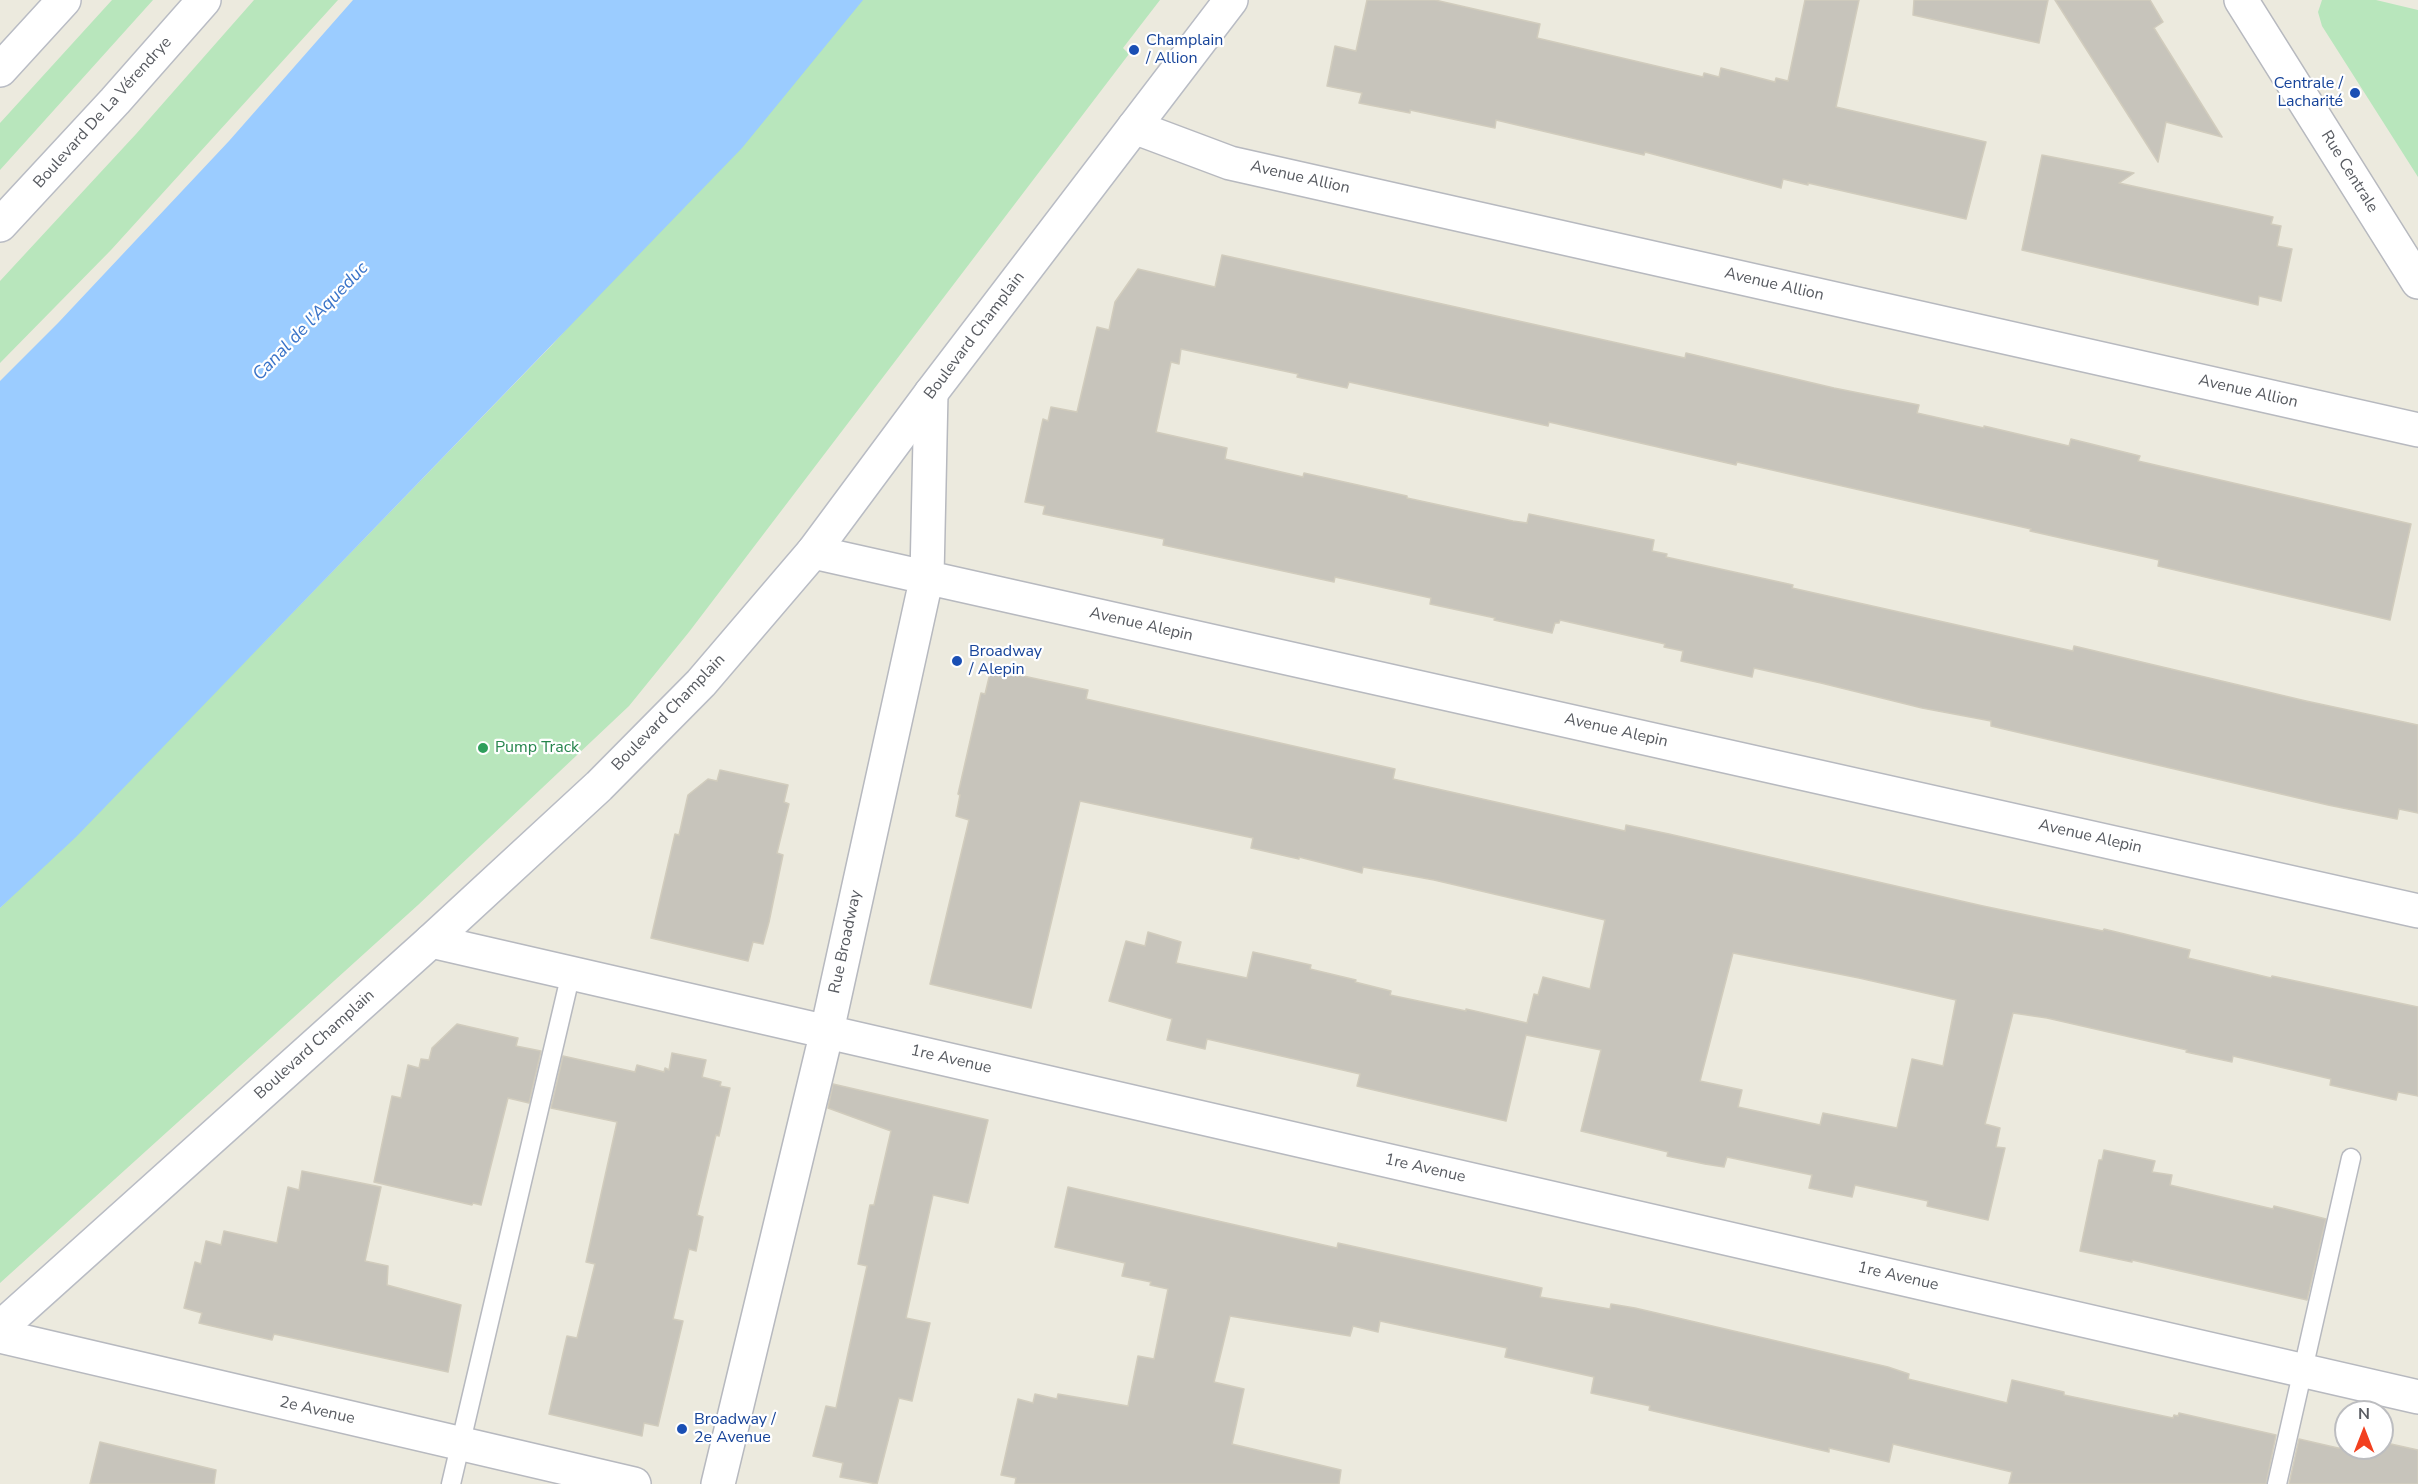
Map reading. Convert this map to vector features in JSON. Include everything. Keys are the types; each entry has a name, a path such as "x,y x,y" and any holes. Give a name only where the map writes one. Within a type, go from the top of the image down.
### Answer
{"street":[{"path":"0,70 64,0"},
{"name":"Boulevard De La Vérendrye","path":"0,225 115,101 204,0"},
{"name":"Boulevard Champlain","path":"0,1328 599,786 693,690 813,552 931,393 1232,0"},
{"name":"Rue Centrale","path":"2241,0 2418,282"},
{"name":"Avenue Allion","path":"1134,127 1230,163 2418,430"},
{"name":"Rue Broadway","path":"718,1484 827,1031 927,576 931,393"},
{"name":"Avenue Alepin","path":"813,552 2418,911"},
{"name":"1re Avenue","path":"431,940 2418,1397"},
{"name":"2e Avenue","path":"0,1336 634,1484"}],"lane":[{"path":"451,1484 571,974"},
{"path":"2277,1484 2351,1158"}],"green space":[{"path":"112,0 153,0 0,170 0,123"},
{"path":"254,0 338,0 111,250 0,363 0,281 136,134"},
{"path":"860,0 1160,0 1123,48 1129,54 689,632 629,706 418,905 0,1283 0,908 267,639 552,345"},
{"path":"2322,0 2376,0 2418,10 2418,177 2322,26 2318,12"}],"water":[{"name":"Canal de l'Aqueduc","path":"353,0 863,0 742,148 76,837 0,908 0,381 58,323 229,141"}],"building":[{"path":"1367,0 1435,0 1540,24 1537,38 1703,77 1704,73 1719,77 1721,68 1775,82 1776,78 1788,81 1805,0 1859,0 1836,107 1986,142 1966,219 1808,183 1808,185 1783,179 1781,188 1645,152 1644,155 1496,120 1495,128 1410,110 1410,113 1359,103 1362,93 1327,86 1335,46 1356,51"},
{"path":"1914,0 2048,0 2039,43 1913,15"},
{"path":"2055,0 2150,0 2163,22 2154,28 2222,137 2166,122 2158,162"},
{"path":"2042,155 2134,173 2119,183 2273,217 2271,224 2281,226 2277,246 2292,249 2281,301 2259,296 2258,305 2022,250"},
{"path":"1222,255 1685,358 1686,353 1834,388 1919,405 1917,413 1984,428 1984,426 2069,446 2071,439 2140,456 2138,461 2411,524 2390,620 2158,566 2159,560 2030,531 2031,529 1737,462 1736,465 1549,422 1548,426 1349,382 1347,388 1297,377 1298,374 1181,349 1179,364 1171,362 1156,432 1227,448 1225,459 1303,477 1304,473 1513,521 1527,523 1529,514 1654,540 1652,551 1667,554 1666,557 1793,585 1792,588 2073,651 2074,646 2418,725 2418,813 2399,809 2397,819 2328,805 1991,726 1991,721 1922,708 1754,668 1752,677 1681,661 1683,651 1664,647 1665,644 1560,620 1559,623 1555,623 1552,633 1430,604 1431,598 1335,577 1334,582 1163,545 1164,539 1043,514 1045,506 1025,502 1043,419 1048,421 1051,407 1077,412 1097,327 1109,330 1115,302 1138,269 1215,287"},
{"path":"991,669 1088,690 1086,699 1395,769 1393,779 1625,831 1626,825 1669,834 1983,906 2103,931 2104,929 2190,950 2188,958 2271,978 2272,976 2418,1007 2418,1096 2398,1092 2396,1100 2330,1085 2331,1079 2233,1056 2232,1062 2047,1018 2013,1013 1985,1124 2000,1128 1996,1147 2005,1148 1988,1220 1927,1206 1928,1201 1855,1185 1852,1197 1809,1188 1812,1175 1727,1157 1724,1167 1705,1164 1667,1156 1668,1152 1581,1131 1601,1050 1526,1035 1506,1121 1357,1086 1360,1074 1207,1039 1205,1049 1167,1040 1172,1019 1109,1001 1126,941 1145,946 1148,932 1181,942 1176,963 1247,978 1253,952 1311,965 1310,969 1391,991 1390,995 1527,1023 1534,994 1538,995 1543,977 1590,989 1605,920 1434,880 1363,867 1362,873 1299,857 1299,859 1251,848 1253,838 1080,801 1031,1008 930,984 969,820 956,816 960,795 958,794 981,693 985,694","holes":["1733,953 1956,1000 1943,1066 1912,1059 1897,1128 1823,1113 1820,1125 1738,1107 1742,1090 1700,1081"]},
{"path":"720,770 788,785 784,802 789,804 777,853 783,855 769,922 763,944 753,942 748,961 651,938 675,834 679,835 688,795 708,779 717,781"},
{"path":"457,1024 518,1038 516,1046 541,1051 529,1103 508,1098 481,1205 473,1203 472,1205 374,1182 392,1096 401,1098 408,1065 419,1068 421,1059 429,1060 432,1048"},
{"path":"672,1053 706,1060 702,1077 721,1082 720,1086 730,1088 697,1215 703,1217 696,1251 689,1249 673,1319 683,1321 658,1426 644,1423 642,1436 549,1414 567,1336 577,1338 595,1264 586,1262 617,1122 551,1108 563,1056 635,1072 637,1065 664,1072 665,1068 669,1070"},
{"path":"833,1084 988,1120 968,1203 933,1195 906,1318 930,1323 912,1401 899,1398 877,1484 840,1477 843,1463 813,1456 826,1406 836,1408 867,1266 858,1264 870,1205 874,1205 891,1131 828,1108"},
{"path":"2104,1150 2155,1161 2152,1172 2172,1175 2170,1185 2326,1219 2307,1300 2132,1260 2132,1262 2080,1251 2099,1160 2102,1160"},
{"path":"302,1171 381,1187 365,1261 388,1266 387,1285 461,1305 448,1372 274,1334 272,1340 199,1323 202,1313 184,1308 195,1262 201,1264 206,1241 221,1245 224,1231 277,1243 288,1187 299,1190"},
{"path":"1068,1187 1337,1248 1338,1243 1542,1288 1540,1297 1610,1309 1611,1304 1635,1308 1888,1367 1909,1374 1908,1379 2007,1403 2012,1380 2064,1392 2064,1395 2173,1418 2179,1413 2276,1435 2266,1484 2009,1484 2012,1472 1893,1444 1889,1462 1829,1448 1829,1452 1649,1410 1650,1406 1591,1393 1594,1377 1505,1357 1507,1348 1380,1321 1378,1332 1353,1326 1350,1336 1230,1316 1214,1382 1244,1389 1232,1444 1341,1470 1339,1484 1015,1484 1016,1478 1001,1475 1018,1399 1033,1403 1035,1394 1057,1399 1058,1394 1128,1406 1138,1356 1154,1359 1168,1289 1150,1285 1151,1282 1122,1276 1125,1263 1055,1247"},
{"path":"2299,1439 2334,1447 2334,1460 2394,1460 2394,1445 2418,1450 2418,1484 2289,1484"},
{"path":"100,1442 216,1470 214,1484 90,1484"}],"place":[{"name":"Champlain / Allion","path":"1134,50"},
{"name":"Centrale / Lacharité","path":"2355,93"},
{"name":"Broadway / Alepin","path":"957,661"},
{"name":"Pump Track","path":"483,748"},
{"name":"Broadway / 2e Avenue","path":"682,1429"}]}
